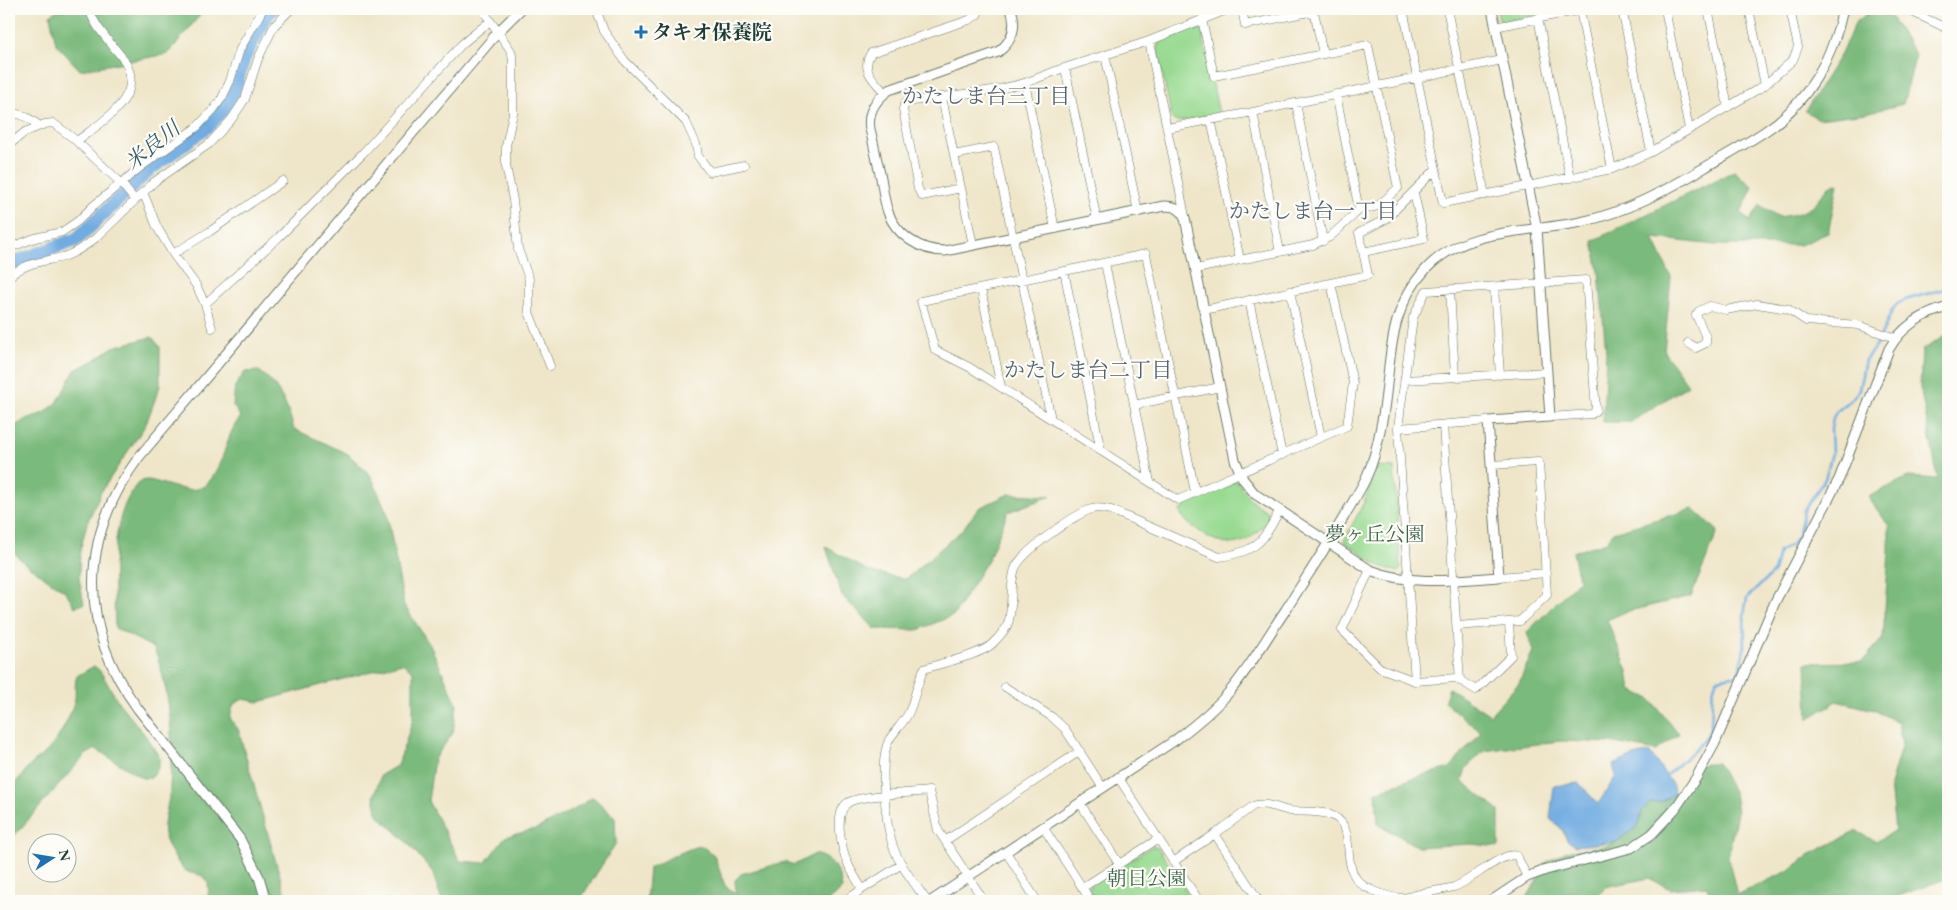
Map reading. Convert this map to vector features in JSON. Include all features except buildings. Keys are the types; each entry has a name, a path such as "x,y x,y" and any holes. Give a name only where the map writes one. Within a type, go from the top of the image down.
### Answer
{"street":[{"path":"76,141 113,113 129,91 131,84 131,70 98,27 89,9"},
{"path":"9,248 35,238 62,232 78,221 173,142 197,127 214,109 226,91 236,59 246,36 262,9"},
{"path":"9,277 16,270 30,263 63,257 77,251 97,237 133,198 166,172 209,144 231,120 245,99 258,59 274,26 291,9"},
{"path":"482,9 511,51 513,60 513,113 506,146 506,166 513,200 518,249 528,279 529,312 550,366"},
{"path":"266,901 259,877 240,839 138,709 110,662 99,631 93,596 93,568 99,536 115,493 139,457 498,32 521,9"},
{"path":"596,9 604,31 625,61 686,122 696,144 698,156 710,172 744,165"},
{"path":"885,93 867,73 866,65 872,53 969,20 977,15 980,9"},
{"path":"1011,9 1014,21 1013,32 1008,42 998,52 894,88 885,93 872,108 870,125 887,210 899,230 909,240 926,248 945,251 1170,206 1180,210 1185,218"},
{"path":"961,188 922,196 918,189 903,110 906,102 1000,89 1025,83 1065,68 1149,42 1229,9"},
{"path":"1242,9 1245,25 1309,12 1315,16 1323,54"},
{"path":"1404,9 1443,203 1612,169 1651,152 1765,85 1793,60 1798,47 1790,9"},
{"path":"1447,9 1485,194"},
{"path":"1492,9 1537,229 1550,417"},
{"path":"1495,27 1583,9 1612,169"},
{"path":"1622,9 1651,152"},
{"path":"1665,9 1689,129"},
{"path":"1708,9 1728,107"},
{"path":"1749,9 1765,85"},
{"path":"931,901 1103,788 1193,726 1230,690 1247,669 1328,544 1367,477 1381,426 1393,331 1400,309 1410,290 1426,269 1443,254 1466,241 1601,217 1640,203 1684,180 1770,128 1798,102 1818,76 1835,39 1843,9"},
{"path":"1910,9 1912,12 1948,27"},
{"path":"1538,18 1570,178"},
{"path":"1196,269 1313,245 1323,241 1360,210 1378,206 1398,188 1368,45 1214,76 1202,19"},
{"path":"205,304 279,237 362,154 462,44 490,21"},
{"path":"1149,42 1235,460 1240,473 1254,494 1370,570 1387,576 1408,580 1453,580 1546,573"},
{"path":"1106,55 1138,212"},
{"path":"1167,128 1502,60"},
{"path":"1065,68 1097,220"},
{"path":"1025,83 1055,229"},
{"path":"1336,94 1360,210"},
{"path":"942,98 973,246"},
{"path":"1296,103 1323,241"},
{"path":"1253,112 1280,252"},
{"path":"9,114 21,115 40,126"},
{"path":"1211,119 1240,260"},
{"path":"9,145 25,132 45,124 53,124 76,141 133,198"},
{"path":"954,155 994,147 1051,419"},
{"path":"1204,310 1368,275 1359,233 1386,219 1436,169"},
{"path":"173,254 209,232 283,180"},
{"path":"143,192 155,221 173,254 196,285 205,304 212,328"},
{"path":"1363,252 1424,238 1414,193"},
{"path":"1195,492 1146,254 921,301 935,350 969,367 1178,500 1347,426 1353,383 1331,283"},
{"path":"1105,263 1150,482"},
{"path":"1064,272 1101,451"},
{"path":"1398,428 1592,414 1596,410 1586,280 1426,291 1413,318 1398,428 1415,681"},
{"path":"1494,286 1500,374"},
{"path":"981,289 1001,387"},
{"path":"1450,290 1455,377"},
{"path":"1290,292 1321,438"},
{"path":"1249,300 1282,454"},
{"path":"1688,343 1696,348 1706,344 1706,337 1696,315 1699,311 1710,306 1726,310 1757,304 1788,308 1806,321 1858,325 1892,337"},
{"path":"1490,901 1527,877 1557,866 1630,848 1652,834 1680,802 1715,743 1775,602 1839,479 1892,337 1919,318 1948,307"},
{"path":"1405,380 1547,372"},
{"path":"1134,405 1220,387"},
{"path":"1488,422 1499,576"},
{"path":"1442,425 1460,681"},
{"path":"1456,626 1520,621 1547,595 1539,462 1491,465"},
{"path":"926,901 902,864 891,840 884,796 884,768 889,741 904,722 913,702 917,683 924,669 964,657 990,646 1008,626 1014,572 1018,562 1037,544 1080,513 1094,508 1112,510 1219,557 1236,554 1255,547 1269,531 1279,511"},
{"path":"1370,570 1342,630 1380,668 1415,681 1456,678 1476,690 1511,656 1509,622"},
{"path":"1005,687 1052,717 1065,730 1103,788"},
{"path":"944,841 1080,751"},
{"path":"1118,777 1199,901"},
{"path":"862,889 849,866 844,852 839,818 843,808 850,802 929,791 938,830 984,901"},
{"path":"1080,803 1119,864"},
{"path":"1173,862 1256,804 1306,813 1328,814 1340,821 1344,827 1351,869 1356,881 1369,889 1399,898 1454,887 1472,878 1499,859 1510,855 1517,856 1527,877"},
{"path":"1043,827 1091,901"},
{"path":"1215,834 1259,901"},
{"path":"1082,888 1158,839"},
{"path":"1006,852 1037,901"},
{"path":"844,901 902,864"}],"green space":[{"path":"59,9 205,9 168,54 80,70 56,44 50,15"},
{"path":"1497,9 1565,9 1503,22 1499,19"},
{"path":"1873,9 1891,17 1916,55 1903,104 1866,113 1819,119 1805,111 1841,54 1855,23"},
{"path":"1196,25 1201,28 1219,114 1177,122 1172,119 1157,47 1160,41"},
{"path":"1734,171 1753,187 1741,212 1750,221 1760,205 1779,217 1797,214 1809,209 1829,186 1838,184 1828,233 1800,245 1715,245 1653,238 1671,277 1664,352 1688,385 1631,422 1603,422 1606,352 1599,272 1593,241"},
{"path":"1948,334 1948,878 1885,901 1711,901 1707,886 1670,889 1649,878 1605,887 1592,901 1525,901 1538,879 1542,865 1565,852 1606,846 1616,842 1638,826 1642,811 1650,803 1660,802 1686,786 1686,778 1700,765 1717,762 1734,793 1737,812 1728,857 1737,895 1790,870 1809,855 1857,831 1876,842 1895,830 1890,785 1902,744 1898,722 1874,710 1837,701 1808,719 1806,663 1862,662 1883,638 1889,526 1868,497 1908,477 1938,479 1920,387 1922,350"},
{"path":"152,337 160,347 160,386 146,424 101,492 87,523 80,551 79,578 84,604 75,607 66,592 24,563 11,549 9,559 9,429 29,418 44,413 57,403 75,370 93,361 113,347"},
{"path":"259,371 272,383 282,397 294,429 348,454 371,476 387,513 404,605 430,645 457,704 453,733 434,759 428,801 460,861 485,863 505,837 536,829 572,811 593,797 615,818 616,843 579,901 442,901 432,871 406,841 378,815 374,796 381,775 398,765 413,719 413,671 402,663 259,702 243,699 233,705 230,718 238,729 287,901 207,901 209,890 208,883 204,877 184,870 173,855 164,834 170,793 171,770 170,717 165,683 154,648 115,628 114,559 119,523 124,507 133,490 140,482 148,480 191,490 204,486 211,479 221,462 235,425 241,417 233,406 235,386 245,372"},
{"name":"夢ヶ丘公園","path":"1377,467 1394,468 1401,569 1398,572 1375,564 1344,541 1364,502"},
{"path":"1232,480 1237,482 1253,502 1269,513 1269,518 1254,535 1238,543 1230,544 1211,538 1201,532 1186,521 1179,511 1185,508 1182,502"},
{"path":"1009,494 1051,496 1008,512 989,558 954,615 918,630 875,629 842,596 826,547 870,572 906,579 961,531 979,508"},
{"path":"1693,509 1718,531 1691,596 1625,612 1607,620 1628,671 1631,690 1650,699 1679,734 1656,751 1615,743 1560,741 1484,751 1466,768 1462,781 1499,811 1499,847 1471,844 1418,847 1378,824 1376,792 1419,776 1450,768 1481,732 1444,702 1449,688 1490,715 1519,683 1533,651 1527,632 1579,580 1573,552 1607,542 1613,532"},
{"path":"94,666 100,671 119,703 145,735 160,758 158,768 151,778 142,778 96,749 85,755 15,835 9,845 9,788 57,739 73,706 77,676"},
{"path":"700,845 714,855 725,886 736,893 735,880 741,874 785,862 794,865 815,854 827,859 831,863 837,872 842,889 829,901 646,901 649,868"},
{"name":"朝日公園","path":"1152,846 1158,848 1193,901 1096,901 1087,888"}],"water":[{"path":"1649,752 1673,785 1674,794 1660,802 1650,803 1642,811 1638,826 1616,842 1575,846 1567,840 1562,829 1550,819 1554,786 1579,783 1598,804 1616,776 1613,765"}],"waterway":[{"name":"米良川","path":"9,265 77,239 149,170 209,125 222,110 234,91 244,58 272,9"},
{"path":"1665,777 1696,749 1709,732 1712,719 1714,685 1717,679 1738,675 1745,646 1744,614 1747,598 1774,572 1779,552 1792,544 1798,536 1804,510 1825,479 1832,453 1831,429 1833,418 1836,412 1852,399 1859,390 1865,360 1878,343 1892,310 1897,304 1905,300 1948,288"}],"place":[{"name":"タキオ保養院","path":"641,32"}],"district":[{"name":"かたしま台三丁目","path":"986,95"},
{"name":"かたしま台一丁目","path":"1313,210"},
{"name":"かたしま台二丁目","path":"1088,369"}]}
